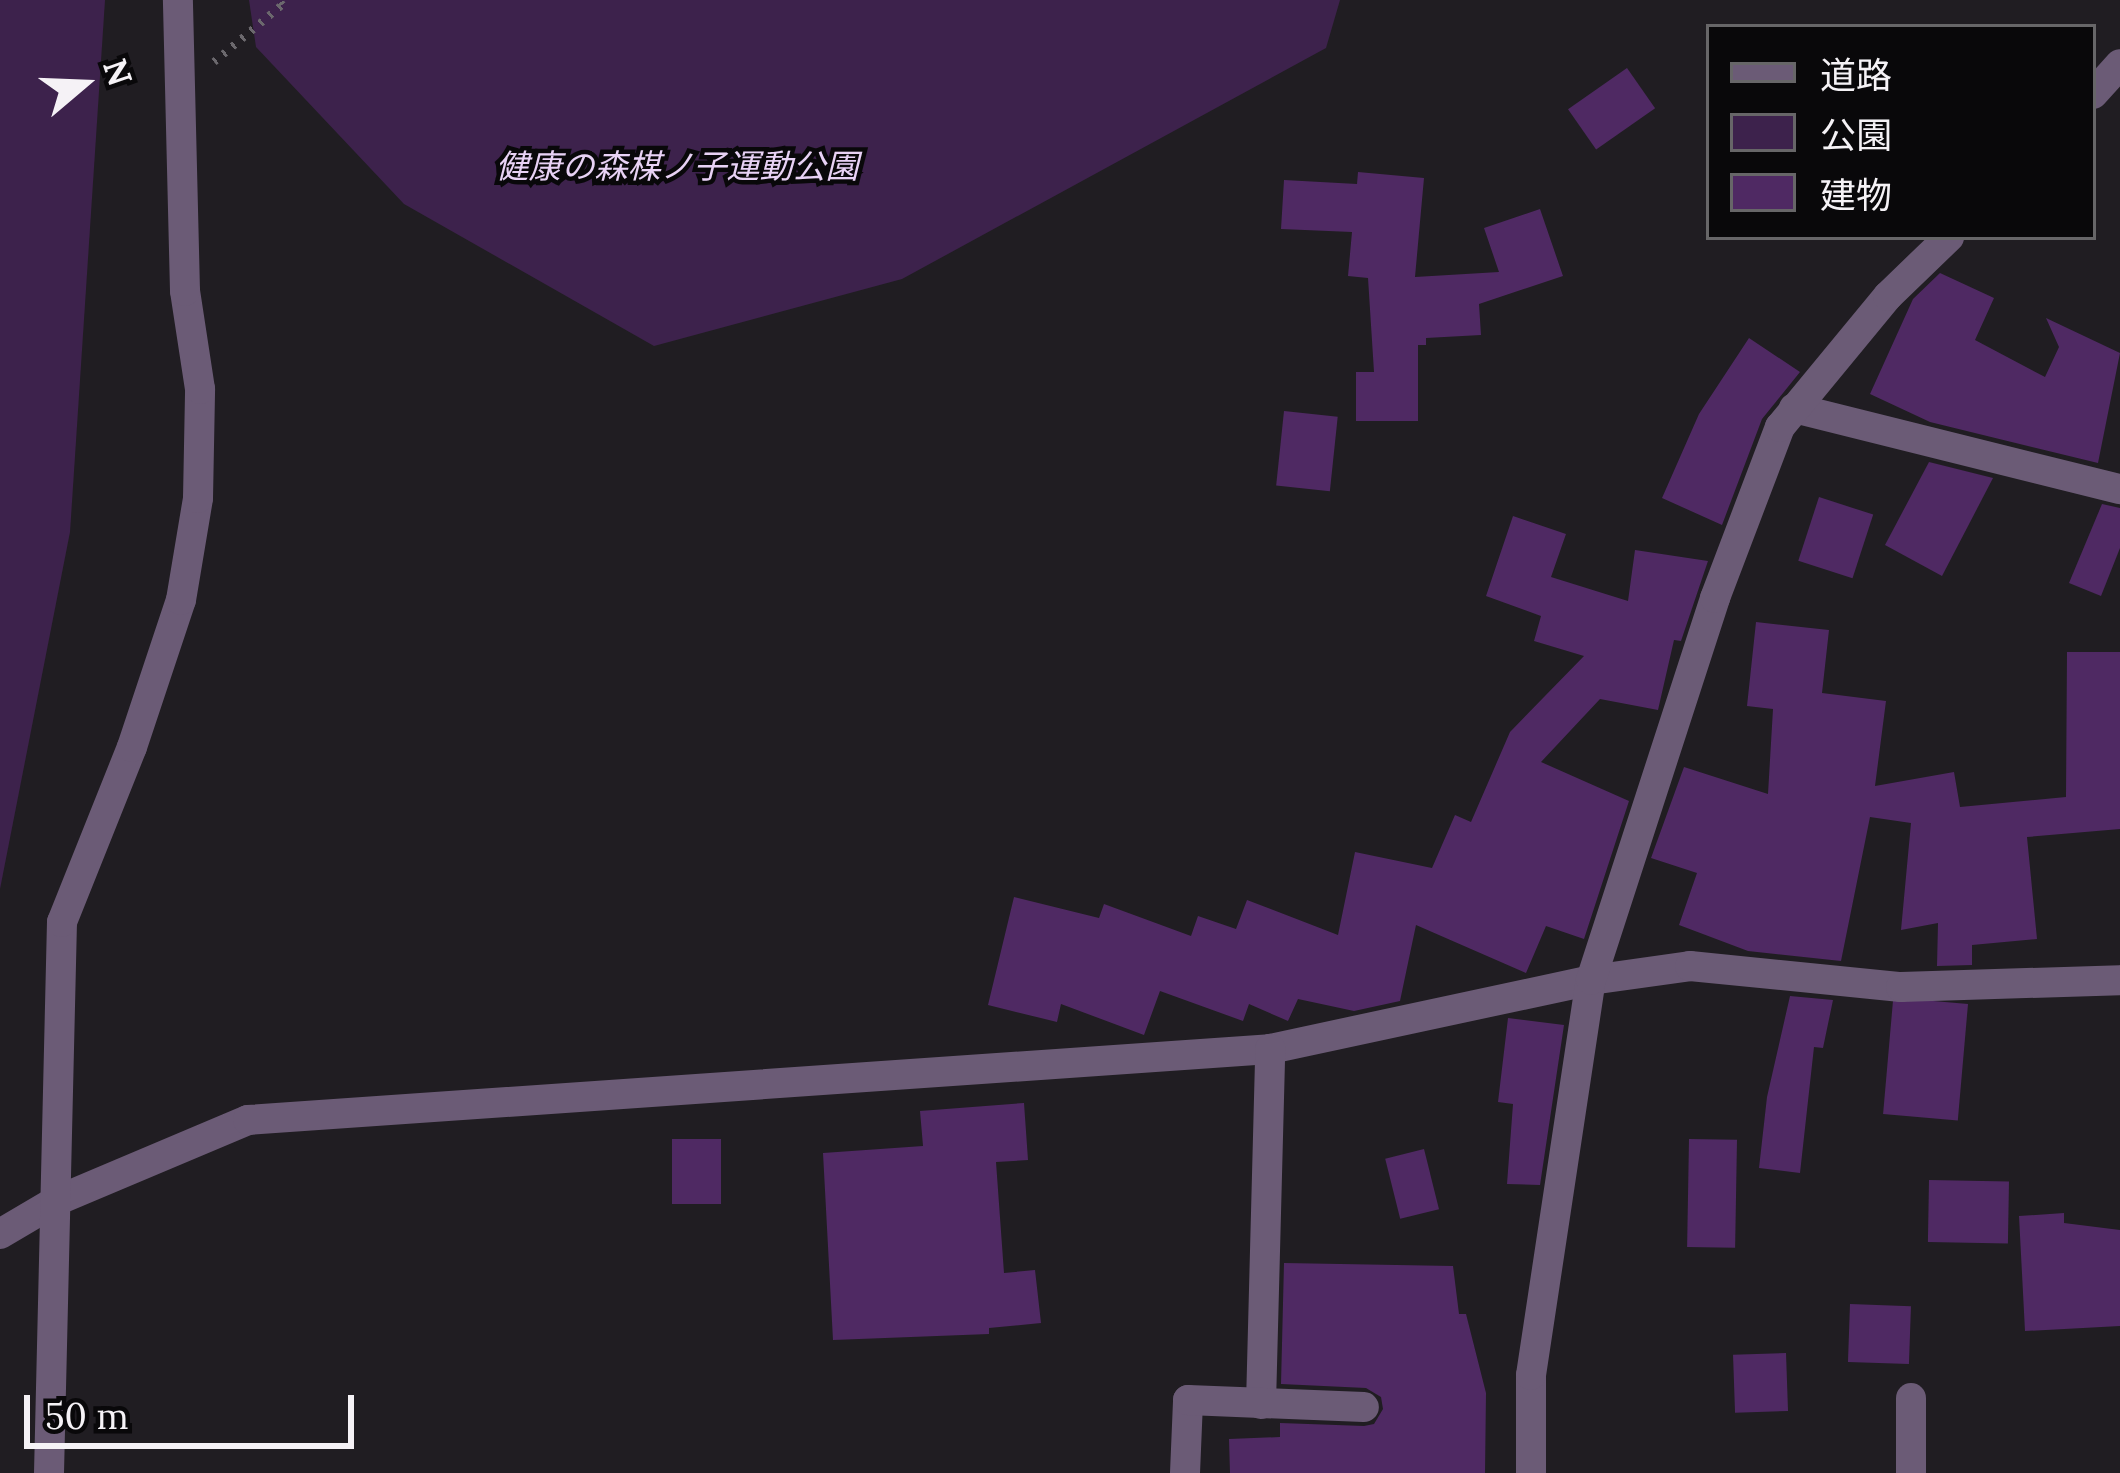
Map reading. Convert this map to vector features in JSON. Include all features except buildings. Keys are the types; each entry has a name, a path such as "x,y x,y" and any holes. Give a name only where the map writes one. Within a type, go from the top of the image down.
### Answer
{"street":[{"path":"49,1473 62,922 132,747 181,599 198,498 200,389 185,291 178,0"},
{"path":"2096,91 2120,64"},
{"path":"1531,1473 1532,1375 1592,980 1715,598 1780,427 1888,296 1946,240"},
{"path":"1795,408 2120,489"},
{"path":"0,1234 56,1201 248,1120 1270,1049 1592,980 1690,966 1901,987 2120,980"},
{"path":"1262,1404 1270,1049"},
{"path":"1911,1473 1912,1398"},
{"path":"1185,1473 1189,1400 1364,1407"}],"path":[{"path":"182,89 282,5 280,0"}],"green space":[{"path":"0,0 105,0 70,532 0,889"},
{"name":"健康の森楳ノ子運動公園","path":"249,0 1340,0 1326,48 902,279 654,346 404,204 256,47"}]}
